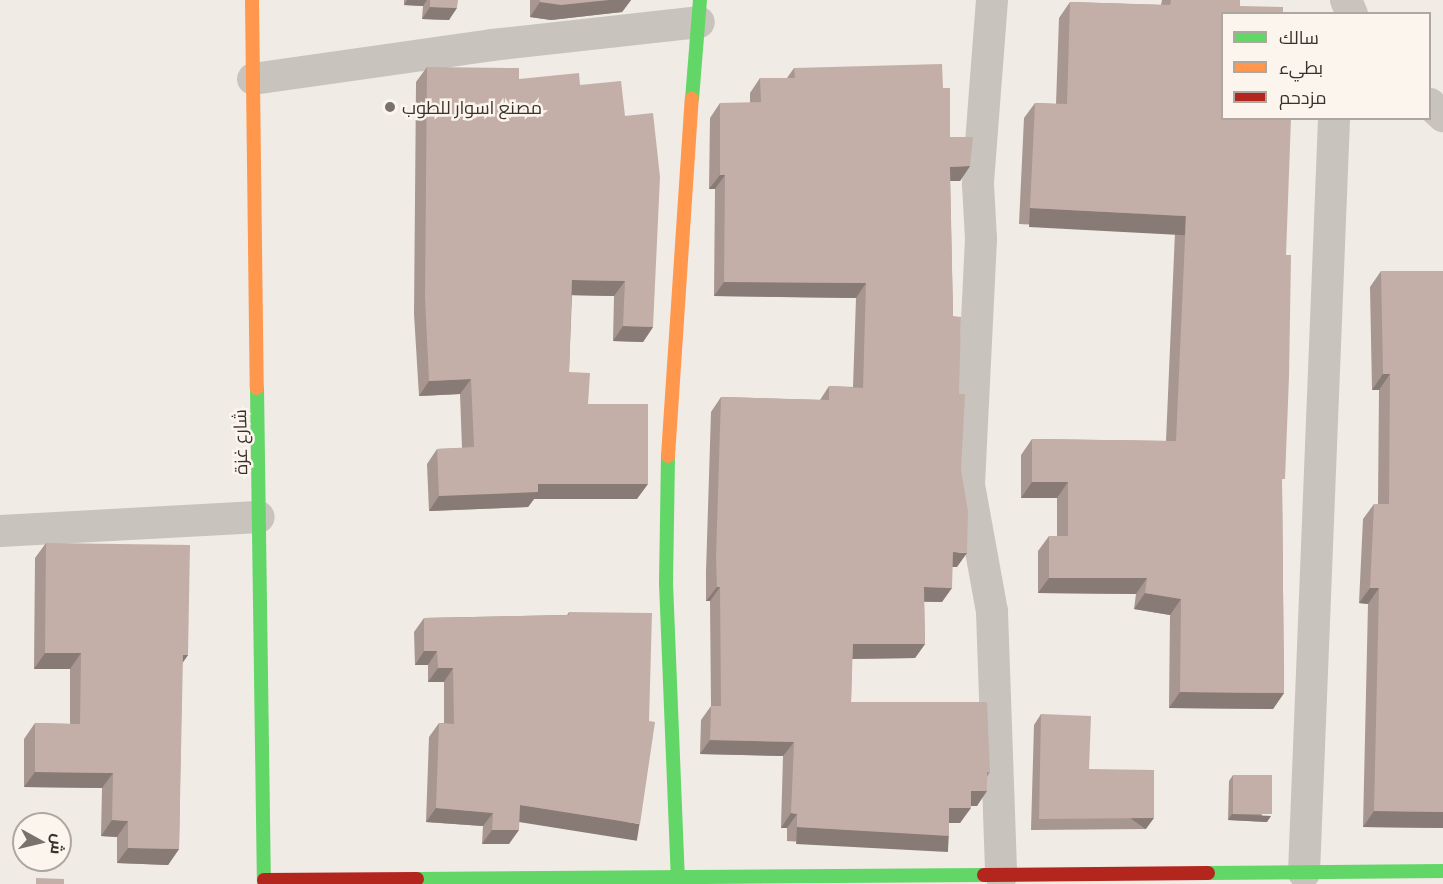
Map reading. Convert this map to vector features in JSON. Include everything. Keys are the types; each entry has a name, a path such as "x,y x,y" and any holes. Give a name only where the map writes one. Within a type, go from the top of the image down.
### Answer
{"street":[{"name":"شارع غزة","path":"252,0 264,882"},
{"path":"992,0 978,184 981,239 969,485 992,612 1001,876"},
{"path":"254,79 492,45 700,11 668,414 666,583 678,882"},
{"path":"1431,105 1443,116"},
{"path":"1304,873 1334,120"},
{"path":"0,531 259,517"},
{"path":"264,882 678,882 1443,872"}],"building":[{"path":"430,0 458,0 457,8 430,7"},
{"path":"540,0 609,0 561,5 540,2"},
{"path":"1171,0 1240,0 1240,6 1283,7 1283,12 1221,12 1221,120 1291,120 1286,255 1291,255 1289,377 1285,479 1282,479 1284,693 1180,692 1181,599 1145,593 1147,578 1049,578 1049,536 1068,536 1068,482 1032,482 1032,439 1176,441 1186,216 1030,208 1035,103 1067,104 1070,2 1170,5"},
{"path":"942,64 943,88 950,88 950,137 973,137 970,166 950,167 953,316 961,317 959,394 965,394 961,470 968,511 967,553 953,552 952,588 924,587 925,644 853,644 851,702 987,702 990,772 987,772 987,791 971,791 971,808 949,808 949,836 797,827 797,814 791,813 794,742 710,740 711,706 721,706 720,587 717,587 716,557 721,397 829,400 829,386 863,388 866,283 724,282 725,175 720,175 720,103 761,102 760,78 795,78 794,68"},
{"path":"427,67 519,68 519,79 579,73 580,85 621,81 625,116 653,113 660,177 653,327 623,326 625,281 572,280 569,372 590,373 588,404 648,404 648,484 538,484 538,492 439,496 437,449 474,447 471,379 429,381 425,298"},
{"path":"1381,271 1443,271 1443,812 1374,811 1379,588 1370,588 1374,504 1389,504 1390,374 1383,374"},
{"path":"46,543 190,545 188,655 183,655 179,849 128,848 128,821 112,820 113,773 35,772 35,723 80,724 81,653 45,653"},
{"path":"569,612 652,613 649,721 655,722 640,824 520,805 519,830 492,830 493,813 436,808 439,723 454,724 453,668 438,668 437,651 424,651 424,618 569,615"},
{"path":"1041,714 1091,716 1089,769 1154,770 1154,818 1039,819"},
{"path":"1233,775 1272,775 1272,814 1233,814"},
{"path":"36,878 64,879 64,884 36,884"}],"traffic: fast":[{"path":"692,99 700,0"},
{"path":"257,388 264,884"},
{"path":"668,456 666,583 678,884"},
{"path":"1208,873 1443,871"},
{"path":"417,879 984,875"}],"traffic: slow":[{"path":"252,0 257,388"},
{"path":"668,456 692,99"}],"traffic: jam":[{"path":"984,875 1208,873"},
{"path":"264,880 417,879"}],"place":[{"name":"مصنع اسوار للطوب","path":"390,107"}]}
